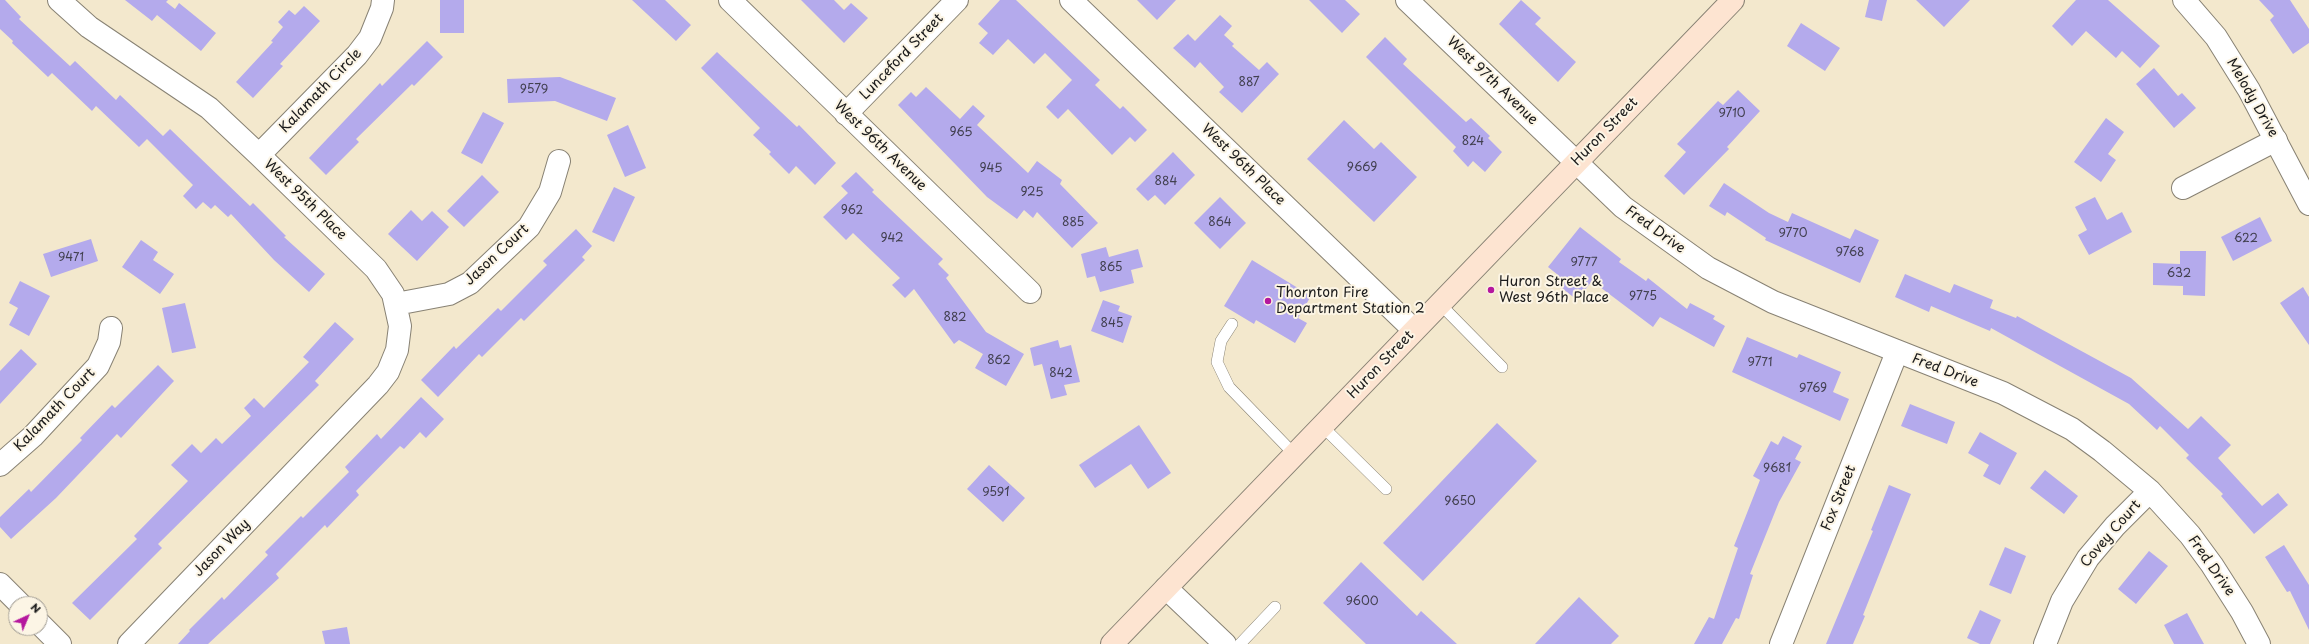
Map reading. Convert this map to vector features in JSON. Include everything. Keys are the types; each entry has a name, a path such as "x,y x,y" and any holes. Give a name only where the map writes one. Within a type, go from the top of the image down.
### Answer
{"main road":[{"name":"Huron Street","path":"1112,644 1733,0"}],"street":[{"name":"West 95th Place","path":"59,0 89,27 209,108 376,269 385,281 396,304 400,326 399,341 388,372 378,385 315,451"},
{"name":"Kalamath Circle","path":"259,155 357,55 370,38 382,8 383,0"},
{"name":"West 96th Avenue","path":"730,0 1030,292"},
{"name":"Lunceford Street","path":"846,114 957,0"},
{"name":"West 96th Place","path":"1071,0 1414,330"},
{"name":"West 97th Avenue","path":"1407,0 1576,162"},
{"name":"Melody Drive","path":"2184,0 2216,37 2249,90 2309,204"},
{"path":"2183,188 2276,140"},
{"name":"Jason Court","path":"396,304 449,294 470,283 529,227 550,192 559,161"},
{"name":"Fred Drive","path":"1576,162 1623,207 1708,268 1773,302 2003,393 2072,429 2102,451 2150,491 2190,535 2212,565 2242,612 2259,644"},
{"name":"Kalamath Court","path":"0,465 33,436 98,366 110,342 111,328"},
{"name":"Fox Street","path":"1781,644 1897,352"},
{"name":"Jason Way","path":"129,644 315,451"},
{"name":"Covey Court","path":"2045,644 2062,601 2088,558 2115,526 2150,491"},
{"path":"0,584 12,596"},
{"path":"1166,588 1225,644"},
{"path":"48,632 60,644"}],"lane":[{"path":"1440,304 1502,367"},
{"path":"1232,324 1221,341 1218,362 1229,387 1295,455"},
{"path":"1322,426 1386,489"},
{"path":"1240,644 1275,607"}],"building":[{"path":"0,0 5,0 21,17 19,19 70,66 75,61 116,100 120,95 163,136 170,129 250,206 253,203 286,236 284,237 325,274 309,292 274,260 231,214 228,217 215,205 211,209 203,202 196,209 183,196 193,185 147,139 139,147 96,106 92,111 52,73 48,77 12,43 13,41 0,29"},
{"path":"125,0 168,0 166,2 175,9 179,3 216,33 201,51 157,15 152,21"},
{"path":"440,0 464,0 464,33 440,33"},
{"path":"632,0 665,0 691,25 676,41"},
{"path":"801,0 834,0 844,10 851,3 868,18 844,43"},
{"path":"1000,0 1016,0 1100,80 1095,85 1120,109 1123,106 1147,130 1135,142 1130,137 1112,155 1068,109 1058,119 1046,107 1072,80 1045,53 1034,64 1008,39 993,55 979,43 988,33 978,24"},
{"path":"1137,0 1176,0 1157,20"},
{"path":"1309,0 1345,0 1360,14 1342,33"},
{"path":"1521,0 1541,18 1535,24 1576,62 1558,82 1499,24"},
{"path":"1869,0 1887,0 1882,21 1865,17"},
{"path":"1916,0 1970,0 1944,27"},
{"path":"2076,0 2108,0 2160,46 2140,68 2122,51 2116,58 2086,31 2072,46 2052,26"},
{"path":"2259,0 2290,0 2309,29 2309,43 2293,54 2270,20 2274,16"},
{"path":"304,6 320,21 280,64 283,66 253,98 236,82 273,42 271,41 283,27 278,22 289,10 295,15"},
{"path":"1220,15 1232,26 1224,35 1234,44 1232,46 1259,70 1267,62 1279,74 1242,113 1219,92 1224,87 1200,62 1195,68 1173,48 1188,34 1195,41"},
{"path":"1801,23 1840,48 1825,71 1787,46"},
{"path":"1385,37 1407,59 1403,64 1466,122 1471,118 1490,136 1488,138 1502,152 1485,172 1473,161 1468,167 1453,151 1456,147 1366,57"},
{"path":"427,41 443,57 414,86 412,84 356,139 359,142 326,175 309,158 380,83 382,86"},
{"path":"717,52 797,127 799,125 836,163 815,185 796,166 789,174 769,154 771,152 753,135 760,128 701,68"},
{"path":"2154,68 2178,96 2182,93 2196,108 2174,128 2136,84"},
{"path":"560,77 616,98 607,121 555,101 508,103 507,79"},
{"path":"926,87 960,119 973,105 985,116 977,125 1028,173 1037,161 1062,180 1060,184 1098,223 1072,248 1037,212 1033,218 1024,210 1017,219 987,197 898,105 911,92 916,97"},
{"path":"1738,90 1760,111 1727,147 1729,149 1684,195 1664,176 1686,152 1677,144 1718,101 1723,105"},
{"path":"483,112 504,123 482,164 461,153"},
{"path":"2106,118 2124,132 2108,154 2116,160 2101,182 2074,162"},
{"path":"1344,120 1374,149 1381,142 1417,177 1374,222 1307,159"},
{"path":"628,125 646,168 625,177 607,135"},
{"path":"1173,152 1195,175 1165,205 1155,195 1148,201 1136,189"},
{"path":"856,172 874,190 872,192 943,259 938,264 949,275 946,278 986,332 1024,354 1006,386 975,368 983,354 959,340 954,344 914,289 905,298 892,285 900,278 853,233 846,240 823,217 848,193 841,186"},
{"path":"482,175 499,192 464,227 447,211"},
{"path":"1724,183 1769,213 1788,222 1792,213 1850,239 1855,229 1879,240 1860,283 1765,240 1766,238 1727,212 1725,216 1709,206"},
{"path":"614,187 635,197 614,242 592,232"},
{"path":"1220,197 1246,223 1220,249 1194,223"},
{"path":"2095,197 2107,220 2122,212 2132,232 2089,255 2078,235 2087,230 2075,207"},
{"path":"411,210 422,221 432,211 449,227 417,261 388,234"},
{"path":"2260,217 2272,241 2233,261 2221,237"},
{"path":"1580,227 1621,259 1619,262 1646,281 1648,278 1687,309 1690,303 1715,316 1713,319 1725,326 1714,347 1660,317 1653,327 1592,281 1577,300 1553,281 1558,275 1548,267"},
{"path":"576,229 592,246 582,257 585,260 524,321 521,318 482,357 479,354 438,397 421,380 454,346 456,349 498,308 501,311 547,265 543,261"},
{"path":"91,239 98,261 51,277 43,254"},
{"path":"141,240 158,252 153,260 174,274 160,294 122,267"},
{"path":"1106,247 1109,257 1138,249 1143,267 1131,270 1134,283 1100,292 1095,276 1087,278 1081,254"},
{"path":"2180,251 2206,251 2205,296 2183,295 2183,286 2153,285 2153,263 2180,264"},
{"name":"Thornton Fire Department Station 2","path":"1252,260 1311,296 1298,318 1307,323 1295,343 1256,320 1254,324 1224,306"},
{"path":"1905,274 1950,293 1954,284 1993,300 1990,308 2016,318 2017,316 2131,378 2188,429 2201,416 2231,445 2218,458 2262,506 2278,493 2288,505 2254,534 2221,496 2223,494 2186,458 2189,455 2160,426 2157,430 2129,404 1991,328 1990,331 1931,306 1929,312 1895,297"},
{"path":"20,281 50,296 29,336 9,325 18,308 9,303"},
{"path":"2303,287 2309,297 2309,345 2280,303"},
{"path":"1103,300 1120,306 1118,311 1132,316 1123,343 1091,331"},
{"path":"185,303 196,348 172,353 162,308"},
{"path":"335,322 354,339 315,381 319,385 158,544 162,548 90,620 72,603 137,539 134,536 188,481 171,465 192,444 201,453 216,438 222,444 251,416 244,408 254,398 264,408 309,362 303,357"},
{"path":"1747,337 1797,358 1799,354 1841,372 1833,392 1849,399 1840,421 1732,372"},
{"path":"1058,340 1060,348 1071,345 1080,382 1064,385 1067,395 1051,399 1042,364 1034,366 1030,348"},
{"path":"21,349 37,364 0,404 0,371"},
{"path":"158,365 174,381 121,438 117,434 56,498 11,539 0,527 0,517 29,489 31,492 82,440 80,438 112,405 115,408"},
{"path":"421,397 444,419 426,438 420,432 404,449 400,446 356,491 359,495 327,528 325,525 276,574 279,578 208,644 178,644 190,631 189,630 222,597 224,600 268,555 265,552 301,516 303,518 349,472 345,467 377,434 381,439"},
{"path":"1910,404 1955,422 1947,444 1901,426"},
{"path":"1497,423 1537,461 1423,581 1383,543"},
{"path":"1139,425 1171,473 1148,489 1131,464 1095,488 1079,465"},
{"path":"1980,432 2017,453 2000,485 1983,476 1989,465 1968,453"},
{"path":"1783,436 1802,446 1795,459 1801,462 1779,502 1750,574 1753,575 1739,619 1736,618 1722,644 1694,644 1709,617 1714,619 1738,548 1734,546 1760,480 1753,476 1771,441 1778,445"},
{"path":"989,465 1025,498 1003,522 967,489"},
{"path":"2045,470 2078,496 2064,514 2030,488"},
{"path":"1889,485 1911,494 1863,615 1865,616 1853,644 1826,644 1873,531 1871,530"},
{"path":"2284,545 2309,585 2309,630 2290,591 2287,592 2265,557"},
{"path":"2005,547 2026,556 2011,594 1989,585"},
{"path":"2149,551 2168,566 2136,604 2118,589"},
{"path":"1361,562 1417,616 1421,611 1457,644 1366,644 1323,603"},
{"path":"1579,597 1619,636 1611,644 1535,644"},
{"path":"1980,610 2001,620 1990,644 1980,644 1967,638"},
{"path":"2187,613 2204,644 2174,644 2164,625"},
{"path":"347,627 350,644 325,644 322,631"}],"place":[{"name":"Huron Street & West 96th Place","path":"1491,290"},
{"name":"Thornton Fire Department Station 2","path":"1268,301"}]}
